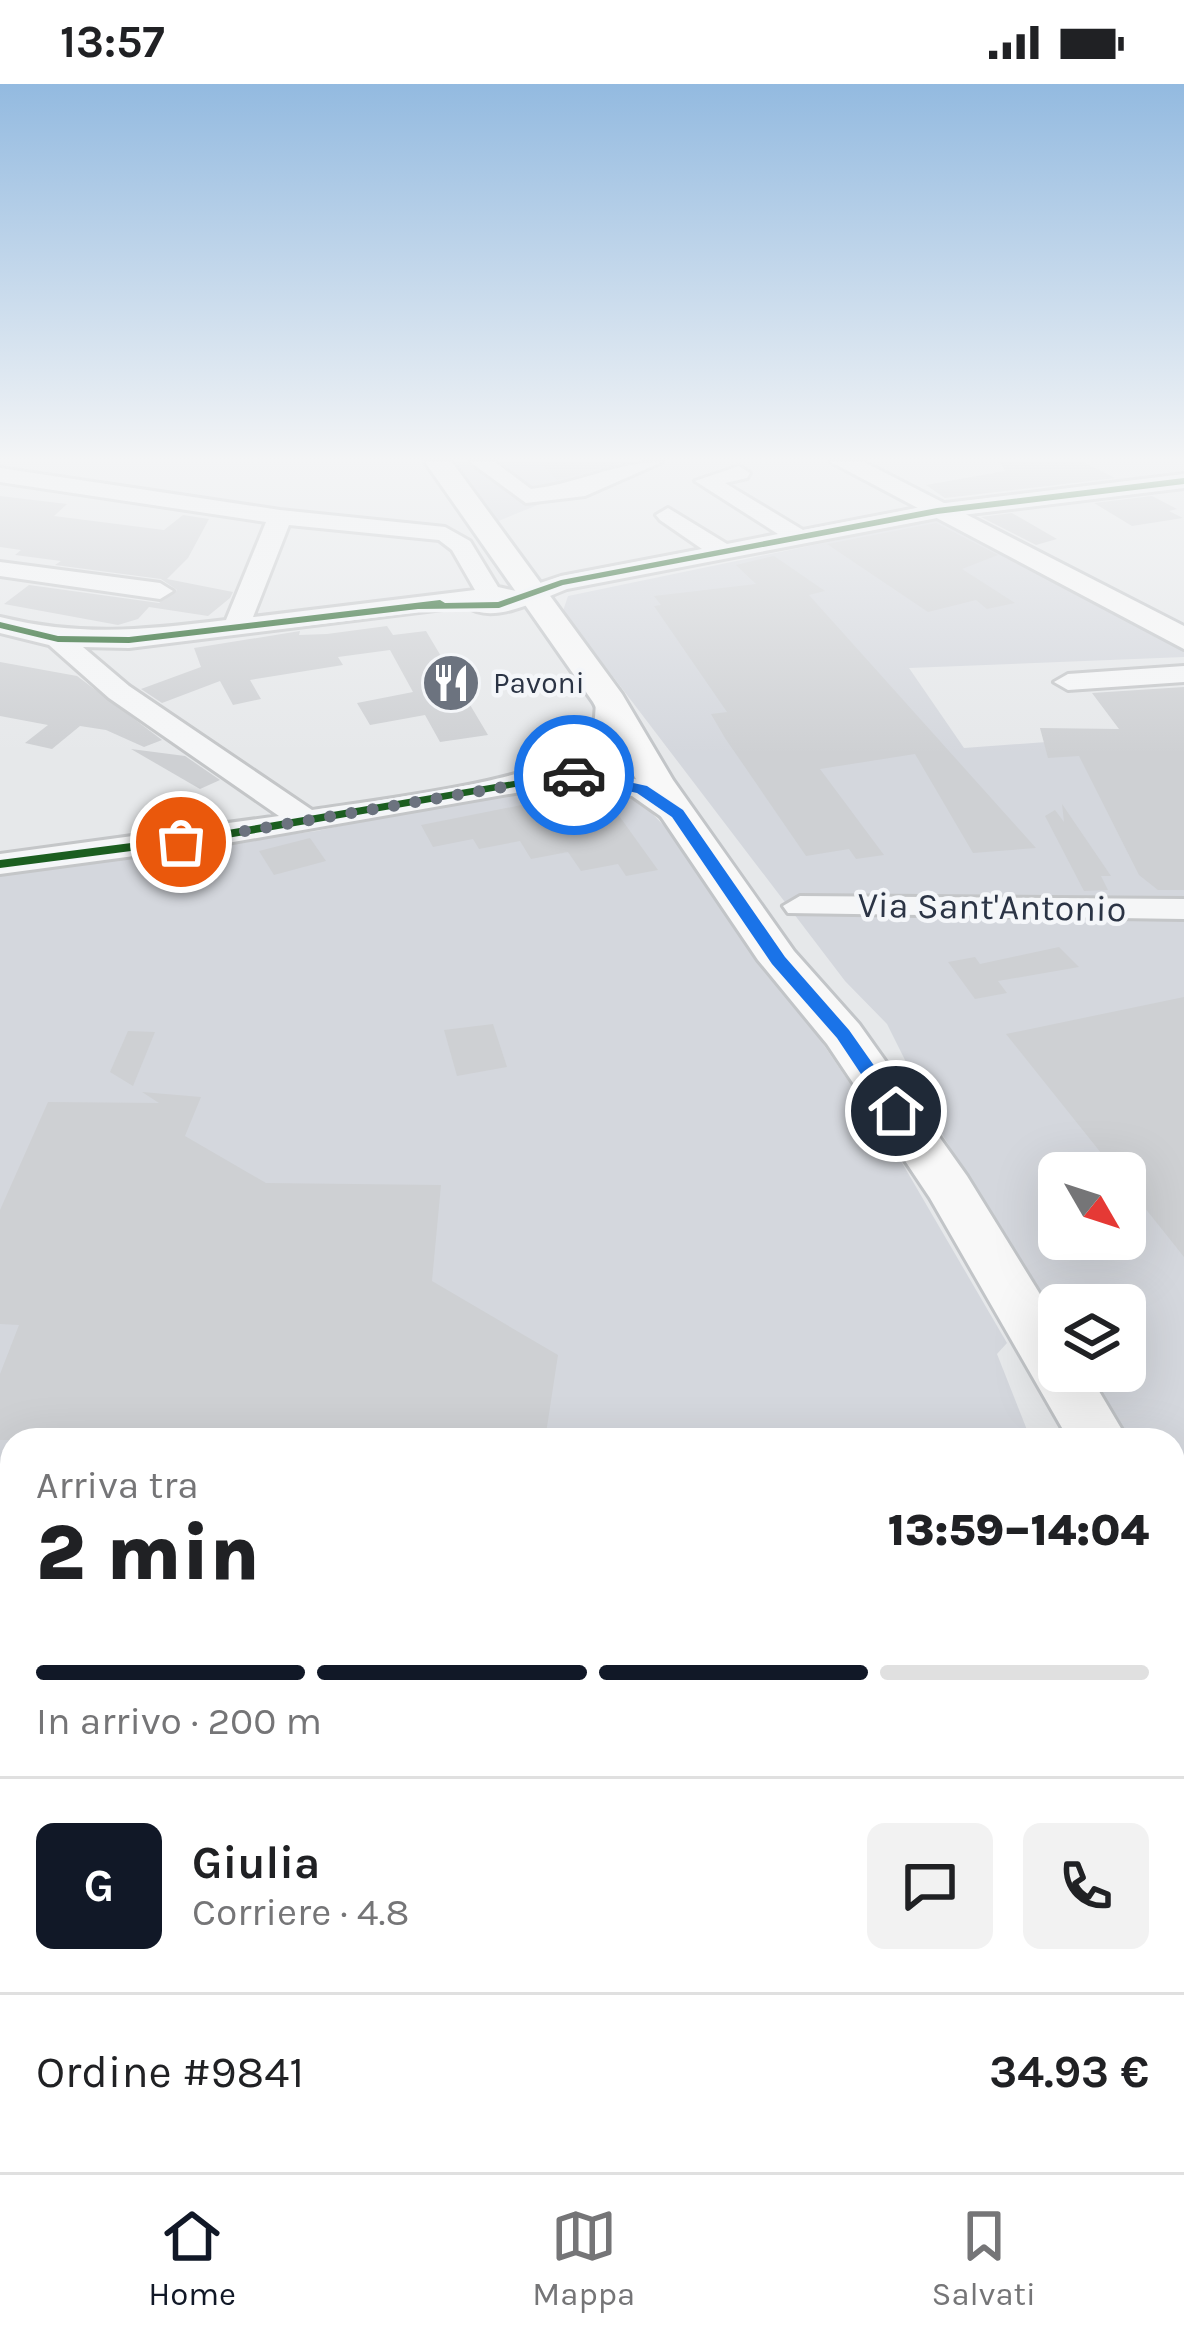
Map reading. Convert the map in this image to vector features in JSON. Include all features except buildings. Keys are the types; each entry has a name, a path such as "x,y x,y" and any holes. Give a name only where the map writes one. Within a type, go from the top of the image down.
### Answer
{"main road":[{"path":"508,559 610,701 677,813 778,960 843,1034 949,1188 1092,1428"},
{"path":"1030,559 1184,639"},
{"path":"635,740 692,790 784,917 843,1034"}],"street":[{"path":"236,627 263,559"},
{"path":"466,559 479,600"},
{"path":"0,625 58,639 129,640 479,600 526,584 586,581 693,559"},
{"path":"6,575 160,591"},
{"path":"559,629 557,610 586,581"},
{"path":"479,600 518,610 559,629"},
{"path":"58,639 119,692 307,820"},
{"path":"1068,682 1184,674"},
{"path":"539,778 602,744 610,733 610,701"},
{"path":"0,864 110,853 572,775 642,789 677,813"},
{"name":"Via Sant'Antonio","path":"800,906 1184,909"}],"shaded area":[{"path":"744,559 1009,559 1184,651 1184,657 909,668 964,748 1128,736 1184,769 1184,1428 1124,1428 1101,1392 1146,1392 1146,1284 1038,1284 1038,1290 942,1134 887,1024 845,981 563,611 568,596"},
{"path":"530,785 612,786 641,802 670,832 891,1144 1007,1343 997,1354 1026,1428 0,1428 0,872 317,831"}],"cycle path":[{"path":"419,606 499,605 561,583 684,559"},
{"path":"0,625 58,639 129,640 440,603"},
{"path":"0,864 216,836 572,774 642,789 677,813"}],"way so far":[{"path":"181,842 574,775"}],"place":[{"name":"Pavoni","path":"451,683"}],"route":[{"path":"574,775 642,789 677,813 778,960 843,1034 896,1111"}]}
